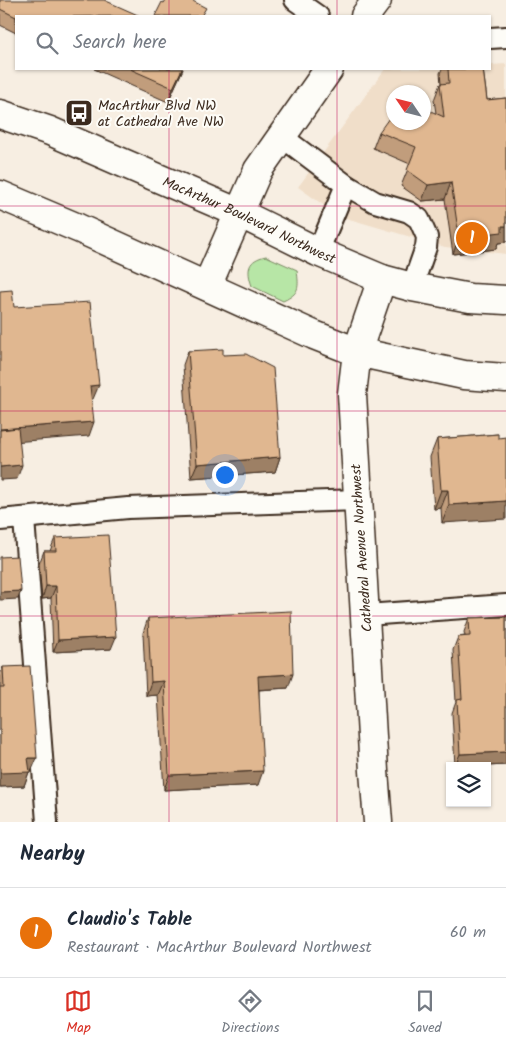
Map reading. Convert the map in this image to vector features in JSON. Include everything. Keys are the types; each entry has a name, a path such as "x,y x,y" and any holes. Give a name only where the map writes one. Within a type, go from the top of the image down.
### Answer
{"main road":[{"path":"366,15 377,0"},
{"path":"207,286 258,170 328,70"},
{"name":"MacArthur Boulevard Northwest","path":"0,114 50,132 239,213 318,252 382,279 470,298 506,300"},
{"path":"0,195 207,286 280,321 357,352 464,375 506,378"},
{"name":"Cathedral Avenue Northwest","path":"378,822 352,394 357,352 382,279"}],"lane":[{"path":"294,0 316,15"},
{"path":"491,38 506,37"},
{"path":"281,136 346,185 374,202 408,212 419,219 426,237 426,247 412,287"},
{"path":"318,252 346,185"},
{"path":"0,520 128,508 358,500"},
{"path":"24,519 47,822"},
{"path":"366,615 506,605"}],"shaded area":[{"path":"506,64 506,254 445,247 339,216 298,187 384,70 491,70 491,65"}],"green space":[{"path":"266,256 297,270 297,289 293,295 283,301 252,286 249,275 250,266 255,260"}],"building":[{"path":"0,0 104,0 138,15 15,16 0,9"},
{"path":"166,0 191,0 206,8 202,15 156,15 162,2 164,3"},
{"path":"132,70 182,70 173,88"},
{"path":"448,70 483,70 487,100 506,98 506,226 502,226 502,232 459,237 451,182 428,185 407,170 416,147 379,132 386,122 386,130 431,130 431,111 444,117 440,84 449,83"},
{"path":"12,290 14,307 90,302 99,385 90,386 94,422 0,429 0,291"},
{"path":"223,349 223,355 246,354 273,368 280,457 197,464 188,351"},
{"path":"18,428 22,465 0,467 0,430"},
{"path":"498,434 498,438 506,437 506,501 449,505 448,490 441,490 437,439"},
{"path":"108,535 116,637 58,640 56,586 46,586 44,551 56,551 55,538"},
{"path":"18,556 21,591 0,592 0,557"},
{"path":"291,611 293,674 258,676 263,771 169,775 164,681 151,682 148,618"},
{"path":"506,617 506,752 460,754 457,700 462,699 458,637 470,636 469,618"},
{"path":"30,666 37,758 28,758 30,772 0,773 0,688 4,688 3,667"}],"place":[{"name":"MacArthur Blvd NW at Cathedral Ave NW","path":"79,113"},
{"name":"Claudio's Table","path":"472,238"}]}
